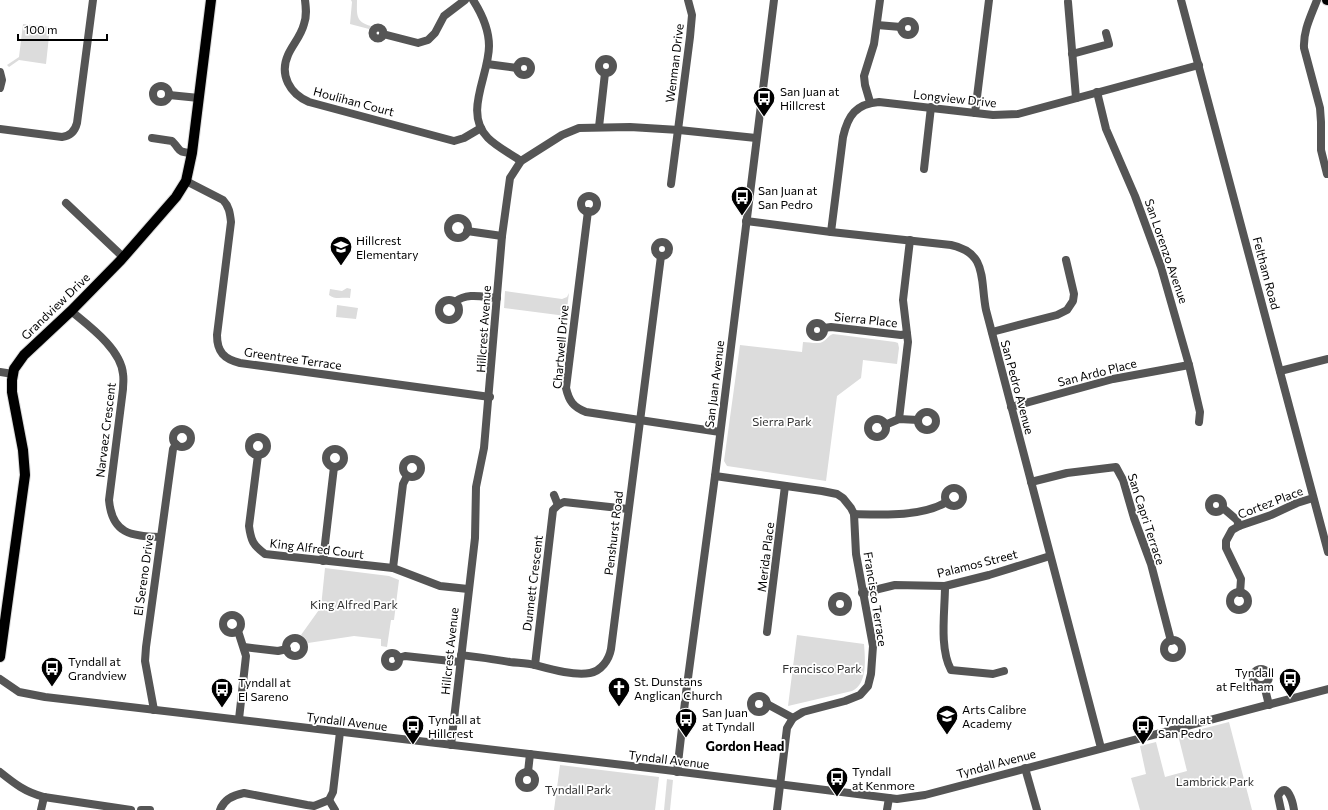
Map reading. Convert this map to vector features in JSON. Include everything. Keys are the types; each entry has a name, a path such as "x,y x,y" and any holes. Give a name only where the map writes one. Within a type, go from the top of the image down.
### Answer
{"main road":[{"name":"Grandview Drive","path":"0,657 25,475 25,459 12,392 13,374 17,364 24,355 71,311 123,258 176,196 186,181 192,153 211,0"}],"street":[{"path":"0,129 62,137 75,130 78,123 93,0"},
{"name":"Houlihan Court","path":"305,0 306,16 304,24 285,64 286,80 295,94 309,102 454,141 464,138 481,128"},
{"path":"383,34 418,43 428,40 435,33 444,16 465,0"},
{"path":"473,0 480,10 486,27 489,46 487,64 478,100 477,115 481,128 488,138 522,160"},
{"name":"Wenman Drive","path":"671,184 679,130 692,15 688,0"},
{"name":"San Juan Avenue","path":"677,772 774,0"},
{"path":"831,232 845,125 854,111 870,102 864,76 874,44 880,0"},
{"path":"975,113 989,0"},
{"name":"Feltham Road","path":"1181,0 1328,552"},
{"path":"1317,0 1304,32 1303,39 1321,115 1320,143 1327,174"},
{"path":"1067,1 1076,98"},
{"path":"877,25 901,27"},
{"path":"1072,54 1109,44 1106,33"},
{"path":"487,64 517,68"},
{"name":"Longview Drive","path":"870,102 998,115 1018,114 1199,65"},
{"path":"0,72 2,80 0,88"},
{"path":"598,127 605,73"},
{"name":"San Lorenzo Avenue","path":"1097,92 1106,129 1135,196 1161,267 1190,365 1200,412 1199,422"},
{"path":"170,95 199,98"},
{"path":"924,169 931,107"},
{"name":"Hillcrest Avenue","path":"451,745 475,538 476,487 483,459 490,397 502,236 510,178 522,160 562,135 579,128 630,127 679,130 756,138"},
{"path":"152,138 172,141 180,152 192,153"},
{"name":"Greentree Terrace","path":"186,181 223,200 230,210 231,222 217,335 219,348 227,360 490,397"},
{"path":"66,203 123,258"},
{"name":"Chartwell Drive","path":"588,211 566,388 568,398 578,409 586,412 720,432"},
{"name":"San Pedro Avenue","path":"746,221 959,247 968,251 978,262 983,295 992,332 1101,748"},
{"path":"467,231 502,236"},
{"path":"899,419 907,350 907,334 903,300 910,240"},
{"name":"Penshurst Road","path":"398,658 405,656 460,659 535,665 551,670 587,673 599,669 607,660 611,649 661,256"},
{"path":"992,332 1057,315 1067,310 1073,301 1074,294 1066,260"},
{"path":"455,302 466,296 497,298"},
{"name":"Narvaez Crescent","path":"71,311 94,330 118,358 123,374 123,389 109,500 112,517 119,528 126,532 139,536 160,537"},
{"name":"Sierra Place","path":"824,328 831,327 901,335 907,334"},
{"path":"1280,371 1328,359"},
{"name":"San Ardo Place","path":"1011,407 1113,379 1190,365"},
{"path":"0,372 13,374"},
{"path":"885,425 899,419 918,420"},
{"name":"El Sereno Drive","path":"154,710 145,654 160,537 173,449 176,444"},
{"name":"King Alfred Court","path":"258,455 249,526 250,537 255,547 265,554 393,568 440,586 468,590"},
{"name":"San Capri Terrace","path":"1031,482 1067,473 1116,466 1123,480 1134,518 1151,564 1171,641"},
{"path":"323,561 334,467"},
{"path":"393,568 404,484 408,476"},
{"path":"715,476 837,494 848,503 854,514 906,514 941,506 947,502"},
{"name":"Merida Place","path":"767,632 785,486"},
{"path":"554,496 558,505 564,502 628,509"},
{"name":"Cortez Place","path":"1240,593 1241,579 1226,548 1226,541 1232,530 1271,516 1297,503 1314,498"},
{"name":"Dunnett Crescent","path":"535,665 553,510 558,505"},
{"path":"1223,508 1237,520 1240,526"},
{"name":"Francisco Terrace","path":"793,718 803,712 860,696 868,686 871,674 873,646 862,595 856,554 854,514"},
{"name":"Palamos Street","path":"848,602 862,595 895,585 945,586 989,575 1050,556"},
{"path":"945,586 944,650 946,662 950,670 993,674 1004,671"},
{"path":"238,631 246,656 239,720"},
{"path":"244,647 278,651 287,649"},
{"name":"Tyndall Avenue","path":"0,679 19,692 31,695 889,798 905,798 925,795 1269,705 1328,688"},
{"path":"1264,685 1269,705"},
{"path":"767,704 793,718 787,728 777,810"},
{"path":"335,810 330,800 333,792 340,732"},
{"path":"528,772 530,754"},
{"path":"1025,768 1037,810"},
{"path":"0,772 22,789 44,797 131,810"},
{"path":"1281,810 1278,796 1281,792 1287,791 1290,795 1294,810"},
{"path":"220,810 223,802 237,794 244,793 314,806 330,800"},
{"path":"41,810 44,797"},
{"path":"887,810 889,798"},
{"path":"141,810 150,810"}],"green space":[{"path":"351,0 357,0 358,17 362,22 371,26 369,29 350,24"},
{"path":"23,24 50,27 46,64 19,60 9,67 7,65 19,57"},
{"path":"347,288 351,289 350,298 336,298 329,295 330,289 342,291"},
{"path":"505,291 562,299 567,297 569,293 566,316 504,308"},
{"path":"337,305 358,308 356,319 336,317"},
{"name":"Sierra Park","path":"833,334 895,342 898,343 899,348 897,364 863,360 861,378 837,396 826,481 727,466 724,461 740,345 802,352 803,342 820,343"},
{"name":"King Alfred Park","path":"325,568 389,576 399,580 394,620 391,620 387,647 381,646 381,639 354,636 308,643 301,635 321,607"},
{"name":"Francisco Park","path":"797,635 864,644 865,656 863,677 857,688 852,691 788,706"},
{"name":"Lambrick Park","path":"1229,722 1252,810 1140,810 1131,778 1146,774 1140,746 1156,742 1165,777 1187,771 1178,735"},
{"name":"Tyndall Park","path":"560,765 659,777 655,810 554,810"},
{"path":"667,779 673,780 670,810 664,810"}],"place":[{"name":"San Juan at Hillcrest","path":"764,118"},
{"name":"San Juan at San Pedro","path":"742,216"},
{"name":"Hillcrest Elementary","path":"341,266"},
{"name":"Tyndall at Grandview","path":"52,688"},
{"name":"Tyndall at Feltham","path":"1290,698"},
{"name":"Tyndall at El Sareno","path":"222,708"},
{"name":"St. Dunstans Anglican Church","path":"619,708"},
{"name":"Arts Calibre Academy","path":"947,736"},
{"name":"San Juan at Tyndall","path":"686,738"},
{"name":"Tyndall at Hillcrest","path":"413,746"},
{"name":"Tyndall at San Pedro","path":"1143,746"},
{"name":"Tyndall at Kenmore","path":"837,798"}],"district":[{"name":"Gordon Head","path":"745,746"}]}
